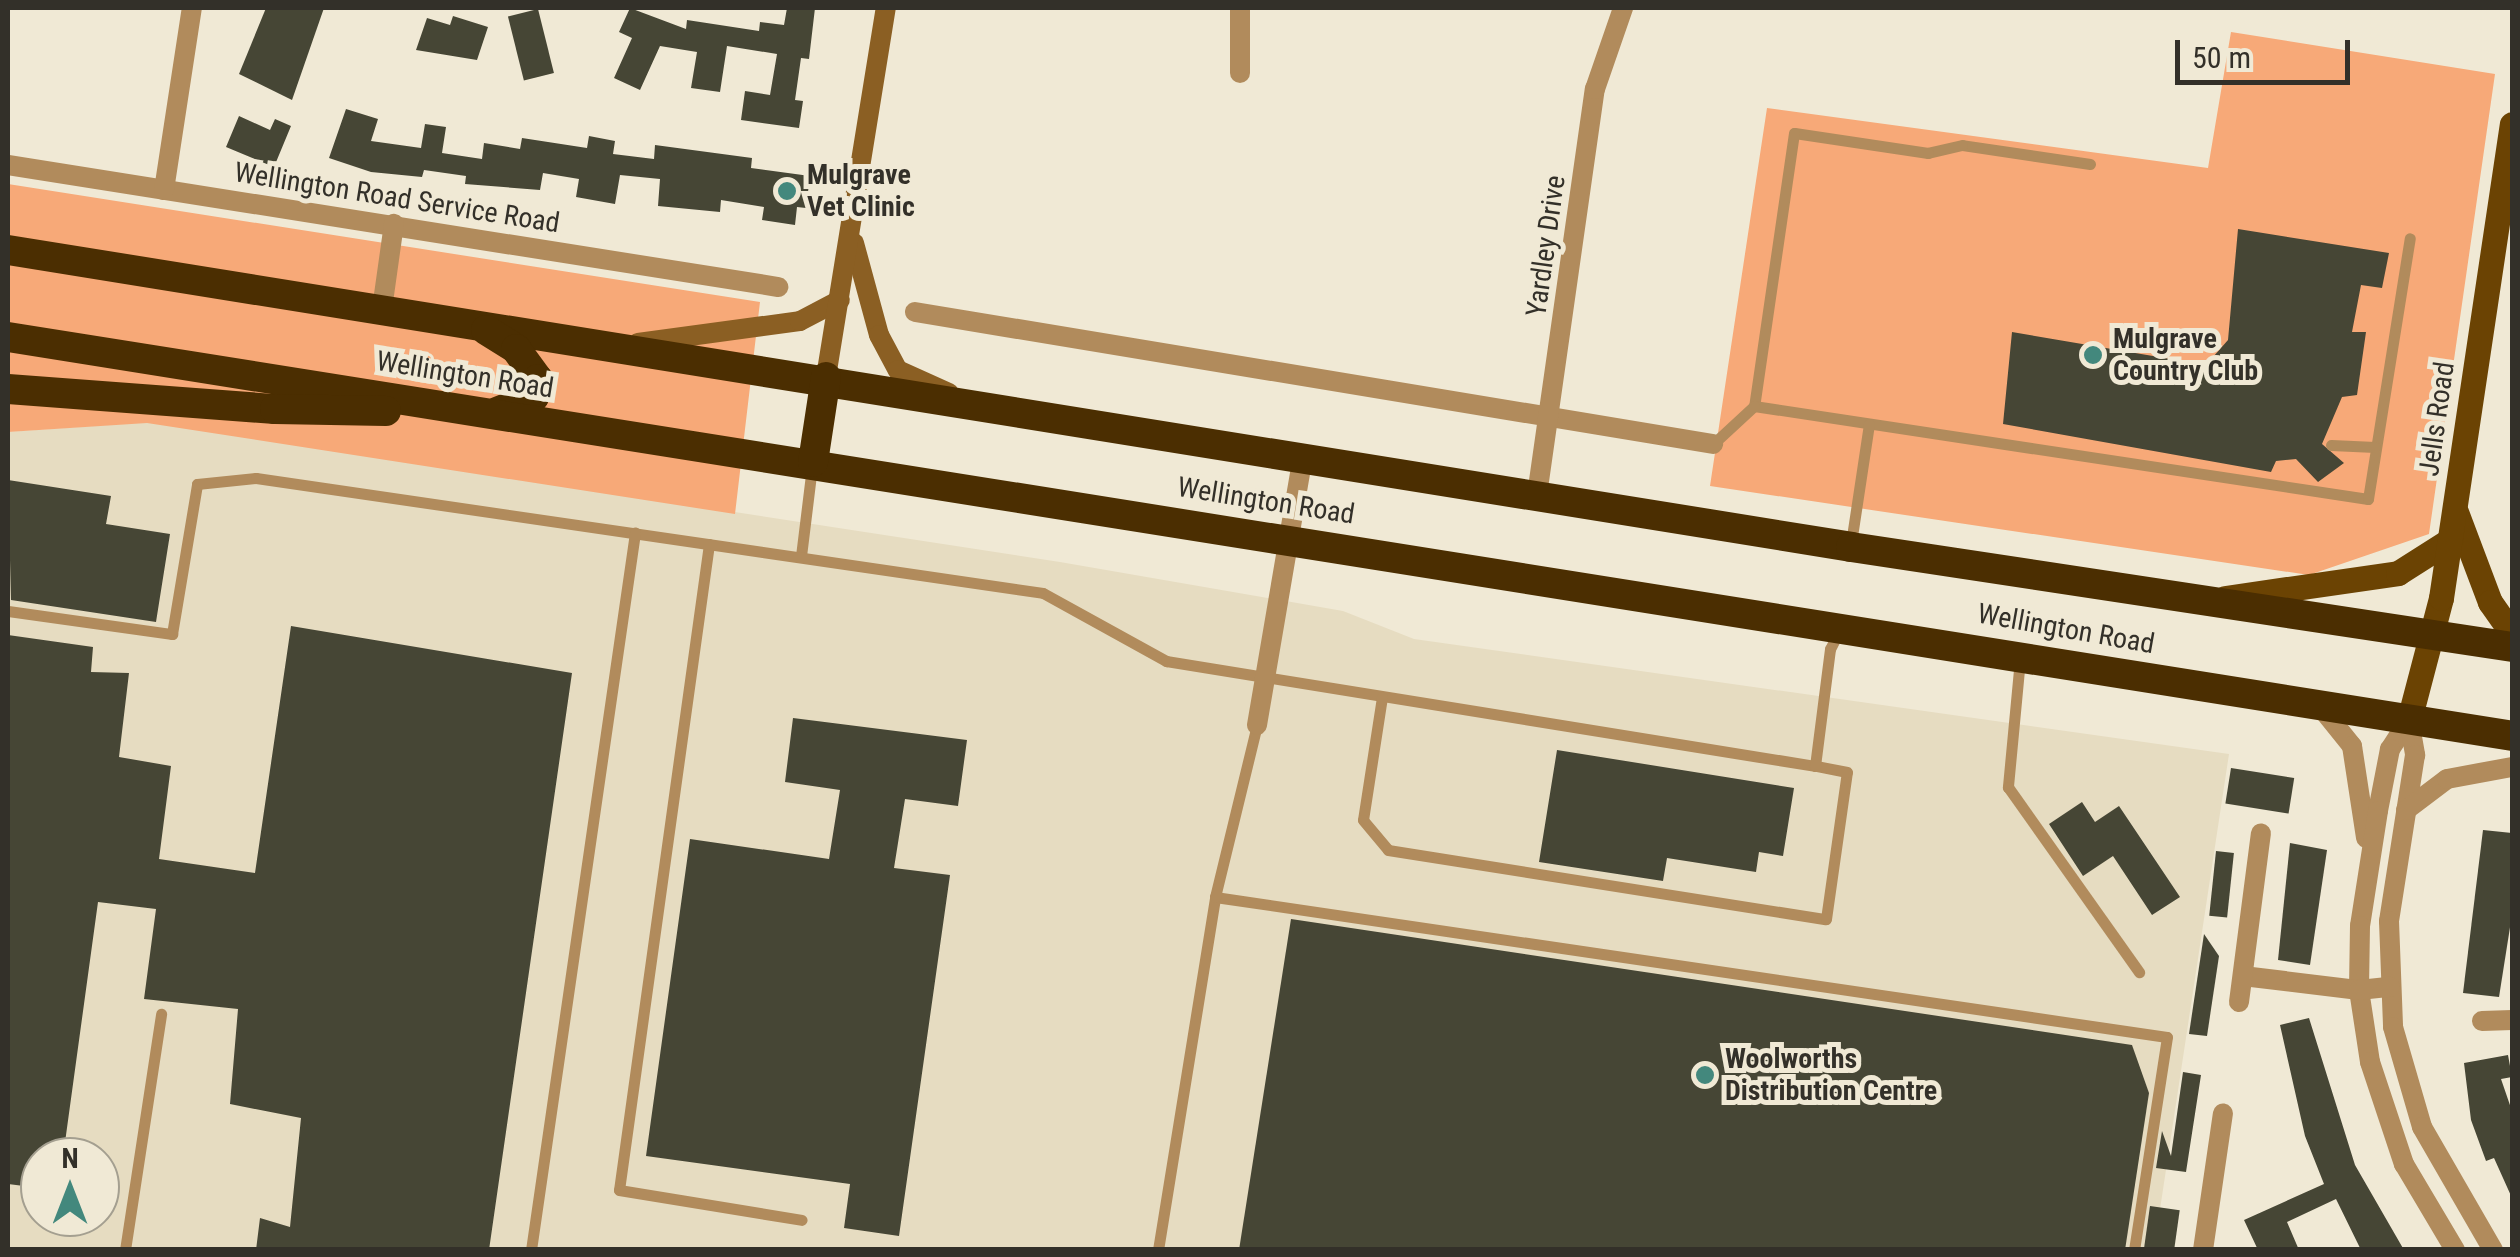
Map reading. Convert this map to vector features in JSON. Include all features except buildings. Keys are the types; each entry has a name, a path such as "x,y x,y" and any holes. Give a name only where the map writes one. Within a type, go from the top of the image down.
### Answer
{"highway":[{"name":"Wellington Road","path":"8,248 968,401 1850,548 2512,647"},
{"path":"8,389 275,409 496,412 534,397 538,378 516,349 475,323"},
{"name":"Wellington Road","path":"8,337 1842,625 2512,736"},
{"path":"813,462 826,378"}],"main road":[{"name":"Jells Road","path":"2410,720 2432,635 2450,540 2511,140"},
{"path":"2454,507 2490,602 2512,634"},
{"path":"2210,600 2398,573 2450,540"}],"street":[{"path":"164,190 192,8"},
{"path":"826,378 886,8"},
{"path":"1240,8 1240,73"},
{"name":"Yardley Drive","path":"1537,495 1596,89 1623,8"},
{"name":"Wellington Road Service Road","path":"8,165 778,287"},
{"path":"382,308 394,224"},
{"path":"852,236 879,336 898,370 968,401"},
{"path":"621,346 800,321 840,300"},
{"path":"915,312 1713,444"},
{"path":"1257,725 1303,456"},
{"path":"2319,705 2352,746 2368,865"},
{"path":"2410,720 2415,755 2389,921 2390,986 2400,1064 2422,1128 2493,1250"},
{"path":"2410,720 2390,748 2368,865 2359,990 2370,1062 2404,1164 2455,1250"},
{"path":"2406,810 2447,779 2512,766"},
{"path":"2240,1002 2261,833"},
{"path":"2243,976 2359,990 2390,986"},
{"path":"2482,1021 2512,1020"},
{"path":"2203,1250 2224,1112"}],"lane":[{"path":"1713,444 1754,406 1794,133 1928,153 1962,145 2090,164"},
{"path":"1754,406 2368,499 2410,238"},
{"path":"1850,548 1869,424"},
{"path":"2331,445 2375,447"},
{"path":"801,556 813,462"},
{"path":"2304,490 2308,473"},
{"path":"8,611 172,634 197,484 256,478 1042,593 1166,662 1848,772 1826,918 1388,850 1363,820 1382,697"},
{"path":"531,1250 635,533"},
{"path":"710,544 618,1190 802,1220"},
{"path":"1816,766 1830,649 1842,625"},
{"path":"2020,655 2008,787 2139,972"},
{"path":"1158,1250 1215,897 1257,725"},
{"path":"1215,897 2167,1037 2134,1250"},
{"path":"125,1250 161,1014"}],"shaded area":[{"path":"2231,32 2495,74 2429,534 2309,575 1710,486 1767,108 2208,168"},
{"path":"8,184 760,302 735,514 147,423 8,432"},
{"path":"150,422 1060,562 1343,611 1414,639 2229,754 2154,1249 8,1250 8,432"}],"place":[{"name":"Mulgrave Vet Clinic","path":"787,191"},
{"name":"Mulgrave Country Club","path":"2093,355"},
{"name":"Woolworths Distribution Centre","path":"1705,1075"}]}
